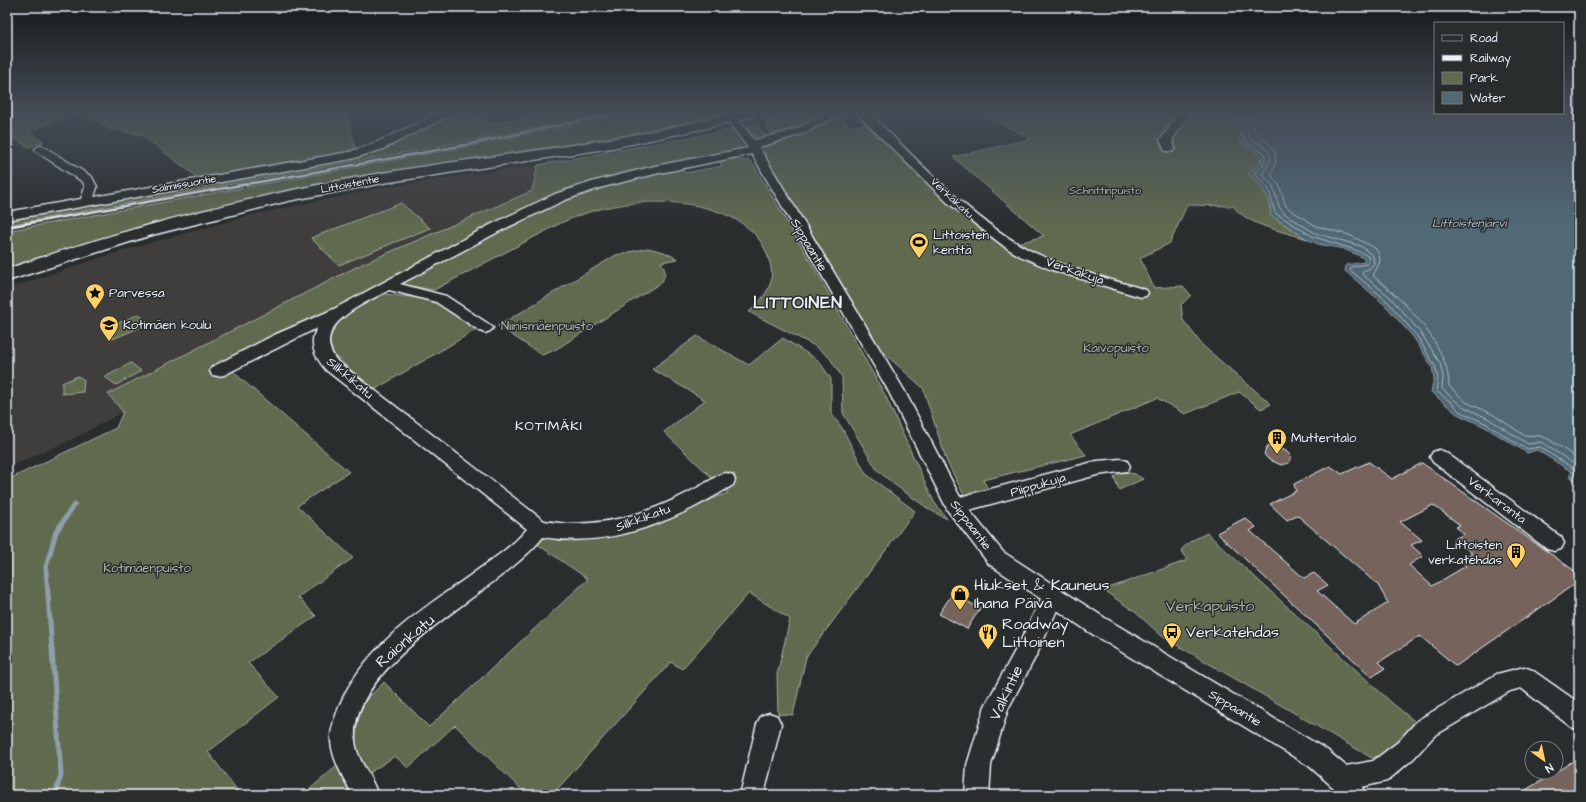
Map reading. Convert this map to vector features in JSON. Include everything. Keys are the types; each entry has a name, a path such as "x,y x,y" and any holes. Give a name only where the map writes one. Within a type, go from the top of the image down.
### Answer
{"street":[{"path":"43,150 88,180 91,187 86,202"},
{"name":"Salmissuontie","path":"7,216 351,155 365,150"},
{"name":"Littoistentie","path":"7,275 105,243 216,213 299,194 441,169 569,150"},
{"name":"Silkkikatu","path":"726,480 673,508 612,530 562,533 539,528 327,361 321,350 321,336 326,324 338,313 495,228 560,197 599,184 742,150"},
{"name":"Sippaantie","path":"754,150 896,390 955,506 996,558 1052,597 1109,633 1318,758 1348,787"},
{"name":"Verkakatu","path":"902,150 973,218 1011,245"},
{"name":"Verkakuja","path":"1011,245 1049,264 1141,293"},
{"path":"388,285 405,291 429,294 441,299 485,328"},
{"path":"218,372 278,340 338,313"},
{"name":"Verkaranta","path":"1439,457 1554,543"},
{"name":"Piippukuja","path":"955,506 1097,468 1121,466"},
{"name":"Raionkatu","path":"364,790 352,770 343,742 347,715 356,692 380,661 425,622 516,553 539,528"},
{"name":"Valkintie","path":"977,795 979,765 997,706 1030,645 1052,597"},
{"path":"1348,787 1378,772 1406,750 1426,728 1505,681 1524,677 1578,716"},
{"path":"752,795 769,724"}],"shaded area":[{"path":"417,150 446,150 7,231 7,225"},
{"name":"Kotimäen koulu","path":"538,165 532,191 362,264 108,394 123,412 69,441 7,467 7,289 121,251 252,215 386,187"}],"green space":[{"path":"162,150 356,151 301,162 198,178"},
{"path":"369,150 417,150 7,225 7,219"},
{"path":"446,150 547,150 412,169 7,271 7,231"},
{"name":"Kotimäenpuisto","path":"618,150 733,150 591,184 386,282 226,363 240,378 349,472 297,506 353,558 298,597 316,616 248,663 279,697 208,752 241,795 7,795 7,480 116,428 123,412 108,394 362,264 532,191 538,165"},
{"path":"765,150 898,150 976,224 1015,244 1044,236 953,157 981,150 1256,150 1262,157 1253,179 1266,191 1272,216 1307,239 1257,223 1240,213 1233,206 1187,205 1170,243 1140,258 1154,288 1183,286 1191,295 1181,305 1183,320 1203,346 1271,404 1261,409 1239,392 1185,414 1157,398 1070,435 1086,455 983,480 988,489 965,497 947,462 923,388 876,346 765,158"},
{"path":"727,158 750,161 755,167 820,278 885,395 934,502 947,519 930,510 877,470 843,413 842,377 829,357 815,346 749,312 766,293 771,280 772,272 770,264 767,254 757,237 742,224 724,214 704,207 660,202 639,203 605,208 580,215 557,225 434,290 398,284 566,197 619,181 682,167 685,173 722,166 719,160"},
{"path":"401,203 430,228 339,265 311,238"},
{"name":"Niinismäenpuisto","path":"648,248 664,252 678,259 661,262 665,272 662,282 555,350 542,355 498,326 616,255"},
{"path":"384,294 429,299 479,328 374,390 326,348 327,331 350,310"},
{"path":"139,314 148,324 113,339 105,329"},
{"path":"697,336 749,365 783,338 819,361 831,379 831,413 842,428 866,474 915,511 806,657 793,715 778,714 777,675 790,619 749,593 682,669 671,662 552,795 527,795 455,725 408,768 395,756 369,773 355,754 352,728 360,706 384,682 429,727 588,579 537,544 546,536 614,535 728,493 664,432 705,400 652,369"},
{"path":"131,363 141,371 116,385 105,377"},
{"path":"78,376 84,380 83,392 62,394 62,383"},
{"path":"1122,472 1135,474 1143,479 1119,490 1114,477"},
{"name":"Verkapuisto","path":"1207,533 1392,703 1418,724 1391,749 1372,758 1163,637 1134,611 1103,590 1188,560 1181,550 1191,541"},
{"path":"338,765 349,793 346,795 303,795"}],"water":[{"name":"Littoistenjärvi","path":"1254,150 1579,150 1579,480 1576,481 1569,476 1572,472 1537,450 1527,453 1485,427 1457,414 1431,392 1434,378 1432,367 1414,338 1384,304 1345,271 1346,265 1364,262 1364,258 1344,249 1318,244 1307,239 1270,215 1267,197 1249,173 1262,161"}],"building":[{"name":"Mutteritalo","path":"1274,446 1286,451 1291,456 1289,463 1281,465 1268,459 1264,454 1267,447"},
{"name":"Littoisten verkatehdas","path":"1369,462 1392,479 1422,463 1579,574 1579,581 1456,666 1420,636 1379,662 1385,668 1372,677 1217,533 1245,518 1256,527 1250,531 1304,578 1314,573 1328,585 1317,591 1354,624 1388,603 1378,585 1297,515 1287,520 1270,504 1296,491 1294,484 1330,466 1342,474","holes":["1433,505 1460,525 1456,527 1464,534 1454,539 1472,553 1459,560 1466,566 1432,586 1409,565 1423,556 1411,545 1422,540 1400,522"]},
{"name":"Hiukset & Kauneus Ihana Päivä","path":"952,594 980,608 967,629 939,614"},
{"path":"1579,757 1579,795 1517,795 1542,780 1564,780 1564,767"}],"waterway":[{"path":"72,509 75,504"},
{"path":"55,795 61,775 46,567 56,532 72,508"}],"railway":[{"path":"7,227 435,150"}],"place":[{"name":"Littoisten kenttä","path":"919,259"},
{"name":"Parvessa","path":"95,310"},
{"name":"Kotimäen koulu","path":"109,342"},
{"name":"Mutteritalo","path":"1277,455"},
{"name":"Littoisten verkatehdas","path":"1516,569"},
{"name":"Hiukset & Kauneus Ihana Päivä","path":"960,611"},
{"name":"Verkatehdas","path":"1172,649"},
{"name":"Roadway Littoinen","path":"988,650"}],"district":[{"name":"LITTOINEN","path":"798,303"},
{"name":"KOTIMÄKI","path":"549,426"}],"park label":[{"name":"Schnittinpuisto","path":"1105,190"},
{"name":"Kaivopuisto","path":"1116,348"}]}
